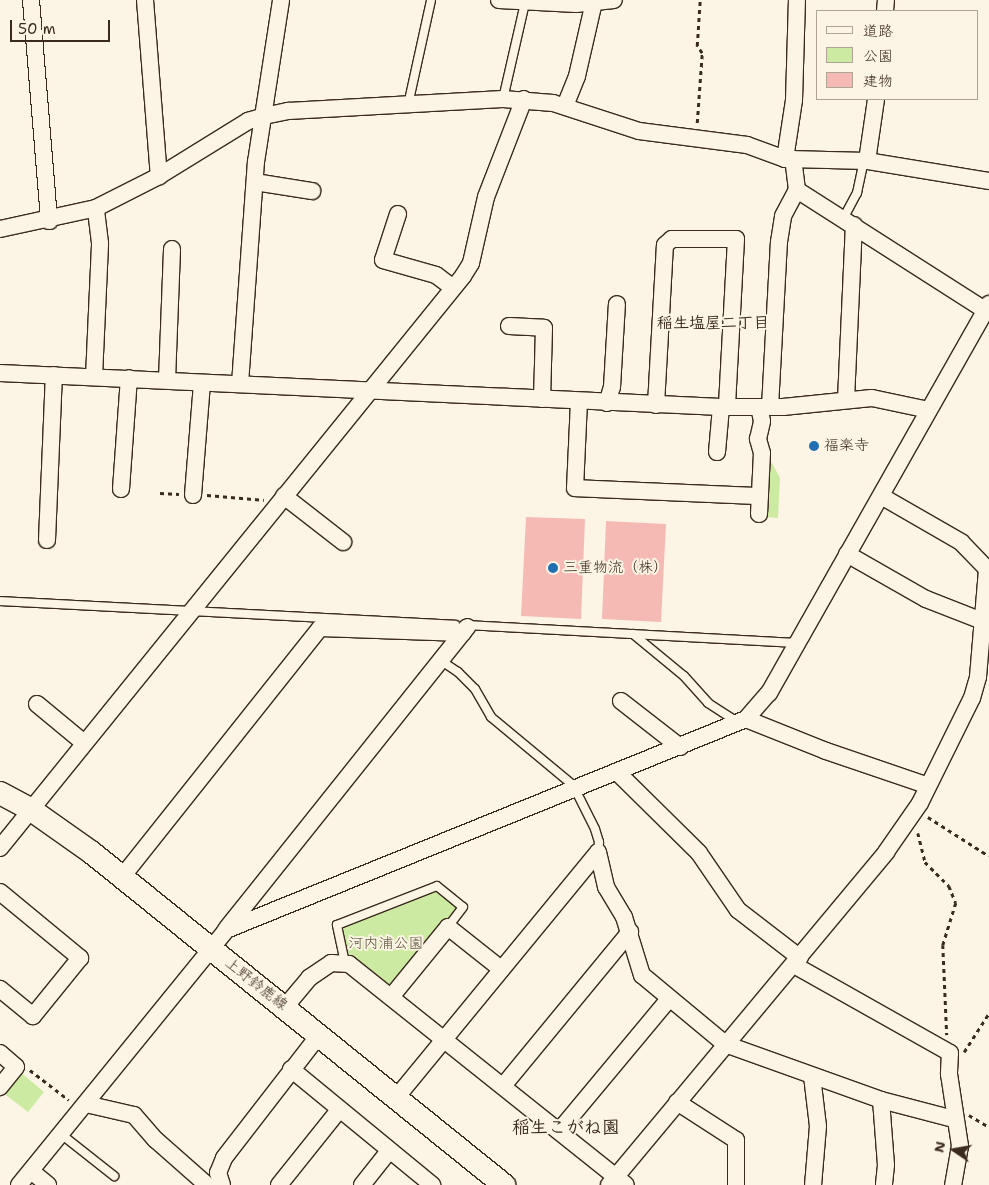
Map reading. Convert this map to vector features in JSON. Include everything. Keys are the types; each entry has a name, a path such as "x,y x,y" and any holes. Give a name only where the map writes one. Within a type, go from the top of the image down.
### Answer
{"main road":[{"name":"上野鈴鹿線","path":"0,793 30,809 122,877 211,950 285,1006 504,1185"}],"street":[{"path":"31,0 49,221"},
{"path":"145,0 159,176"},
{"path":"240,384 255,182 281,0"},
{"path":"499,0 525,3 614,0"},
{"path":"759,514 762,453 758,439 765,407 779,242 784,216 797,190 789,159 794,100 797,0"},
{"path":"565,106 579,68 594,2"},
{"path":"0,229 49,221 96,208 159,176 248,121 264,116 288,111 503,99 524,99 565,106 624,128 696,140 747,145 789,159 865,161 989,181"},
{"path":"0,848 83,742 453,288 470,263 486,197 524,99"},
{"path":"865,161 876,100"},
{"path":"255,182 312,191"},
{"path":"226,930 576,790 742,721 769,693 988,309 797,190"},
{"path":"94,377 100,243 96,208"},
{"path":"398,214 383,260 436,274 453,288"},
{"path":"846,400 849,222"},
{"path":"656,404 665,245 672,239 736,239 724,407 717,452"},
{"path":"167,380 172,249"},
{"path":"607,402 612,386 616,304"},
{"path":"509,326 544,328 542,399"},
{"path":"0,373 724,407 765,407 846,400 883,400 929,410"},
{"path":"46,540 54,375"},
{"path":"121,489 129,378"},
{"path":"193,495 202,383"},
{"path":"579,401 575,488 760,496"},
{"path":"285,1006 309,978 331,963 345,963 391,997 559,1131 617,1182 677,1102 797,962 886,852 919,807 926,785 972,698 978,677 984,632 987,569 962,542 881,496"},
{"path":"281,499 343,542"},
{"path":"847,554 984,632"},
{"path":"122,877 320,628 466,629"},
{"path":"19,1185 211,950 466,629"},
{"path":"621,701 680,747"},
{"path":"37,704 83,742"},
{"path":"742,721 926,785"},
{"path":"617,772 699,853 738,910 797,962 950,1053 949,1074 954,1119 960,1146 953,1185"},
{"path":"598,852 606,887 630,932 642,975 668,1000 725,1044 881,1100 954,1119"},
{"path":"396,1098 598,852"},
{"path":"0,892 80,958 34,1016 0,989"},
{"path":"391,997 448,927 501,969"},
{"path":"503,1086 630,932"},
{"path":"559,1131 668,1000"},
{"path":"222,1185 218,1173 224,1158 319,1035"},
{"path":"0,1053 16,1067 0,1087"},
{"path":"291,1069 389,1152 432,1185"},
{"path":"812,1076 818,1126 813,1185"},
{"path":"881,1100 886,1155 884,1185"},
{"path":"677,1102 736,1140 736,1185"},
{"path":"83,1107 134,1115 156,1140 207,1185"},
{"path":"279,1185 339,1110"},
{"path":"362,1185 389,1152"},
{"path":"31,1171 48,1185"}],"lane":[{"path":"408,105 431,0"},
{"path":"503,99 525,3"},
{"path":"849,222 865,161"},
{"path":"0,601 466,629 633,634 798,643"},
{"path":"633,634 684,676 722,714 742,721"},
{"path":"440,660 458,672 475,689 491,717 576,790 595,829 599,842 598,852"},
{"path":"345,963 337,926 437,886 463,907 448,927"},
{"path":"61,1134 114,1176"}],"path":[{"path":"696,140 702,53 697,46 700,0"},
{"path":"160,493 281,499"},
{"path":"919,807 989,856"},
{"path":"919,807 920,853 949,886 956,903 943,945 942,969 950,1053"},
{"path":"949,1074 989,1013"},
{"path":"16,1067 24,1064 83,1107"}],"green space":[{"path":"769,463 772,463 780,478 778,518 766,517"},
{"name":"河内浦公園","path":"436,889 459,908 395,986 388,987 344,952 339,926"},
{"path":"19,1071 44,1092 28,1112 2,1092"}],"building":[{"name":"三重物流（株）","path":"526,517 585,519 581,619 521,616"},
{"name":"三重物流（株）","path":"606,521 666,524 661,622 602,619"}],"place":[{"name":"福楽寺","path":"814,446"},
{"name":"三重物流（株）","path":"553,568"}],"district":[{"name":"稲生塩屋二丁目","path":"713,323"},
{"name":"稲生こがね園","path":"566,1127"}]}
